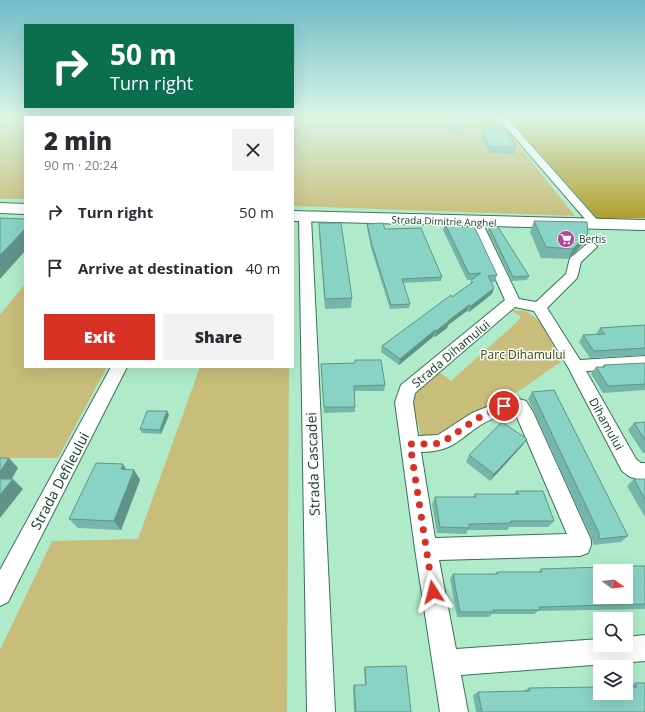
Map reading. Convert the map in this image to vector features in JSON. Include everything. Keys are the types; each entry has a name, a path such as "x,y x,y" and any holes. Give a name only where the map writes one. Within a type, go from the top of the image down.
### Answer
{"street":[{"path":"531,151 596,225"},
{"path":"0,208 24,209"},
{"name":"Strada Dimitrie Anghel","path":"299,217 643,227"},
{"name":"Strada Cascadei","path":"299,217 322,712"},
{"path":"476,222 512,298 512,302 539,307 572,274 575,262 591,247"},
{"name":"Strada Dihamului","path":"454,712 426,549 404,402 407,390 512,302"},
{"name":"Dihamului","path":"539,307 575,366 629,465 637,471 645,472"},
{"path":"575,366 645,362"},
{"name":"Strada Defileului","path":"0,594 118,368"},
{"path":"410,444 435,444 443,442 478,418 512,404 520,406 580,540 580,545 426,549"},
{"path":"445,663 645,648"}],"green space":[{"path":"0,151 24,151 24,199 0,199"},
{"path":"294,151 523,151 575,216 294,206"},
{"path":"24,285 24,368 106,368 58,458 0,458 0,315"},
{"name":"Parc Dihamului","path":"509,310 526,311 543,324 553,334 551,341 562,361 522,389 475,415 457,430 422,441 411,393 438,371 451,381 518,321 521,316"},
{"path":"200,368 289,368 287,712 0,712 0,650 52,541 138,539"}],"shaded area":[{"path":"538,151 645,151 645,218 598,219"}],"building":[{"path":"0,218 24,219 24,230 0,255"},
{"path":"534,221 587,222 588,233 573,249 546,247"},
{"path":"319,223 341,223 352,298 325,299"},
{"path":"383,223 385,229 421,228 442,277 402,279 410,304 391,305 367,224"},
{"path":"445,224 460,224 462,227 474,226 497,275 488,276 494,288 471,306 469,305 436,331 435,330 400,359 382,346 451,295 452,297 473,282 471,280 481,273 469,274"},
{"path":"489,227 498,227 529,276 513,277"},
{"path":"645,325 645,348 594,351 583,335 605,334 600,328"},
{"path":"355,360 381,360 385,385 354,386 355,407 324,407 321,364 355,363"},
{"path":"645,363 645,384 608,386 596,367 605,367 604,365"},
{"path":"554,390 628,536 599,539 599,533 532,392"},
{"path":"147,411 167,411 160,430 140,429"},
{"path":"502,422 527,439 494,474 469,455"},
{"path":"645,422 645,440 634,423"},
{"path":"0,458 9,458 0,472"},
{"path":"96,463 123,464 121,469 134,470 114,521 69,519"},
{"path":"0,479 13,479 0,495"},
{"path":"634,479 645,479 645,499"},
{"path":"516,491 543,491 554,521 511,521 511,523 469,524 469,528 440,527 435,497 476,497 475,494 519,494"},
{"path":"633,566 645,566 645,604 539,607 540,610 460,612 453,574 542,572 541,569 593,568 593,604 633,604"},
{"path":"406,666 411,712 356,712 354,685 366,685 365,667"},
{"path":"635,683 645,683 645,712 482,712 478,692 530,691 529,688 593,687 593,700 633,700 633,687 637,687"}],"place":[{"name":"Bertis","path":"566,239"}],"route":[{"path":"433,592 410,444 435,444 443,442 478,418 504,406"}]}
